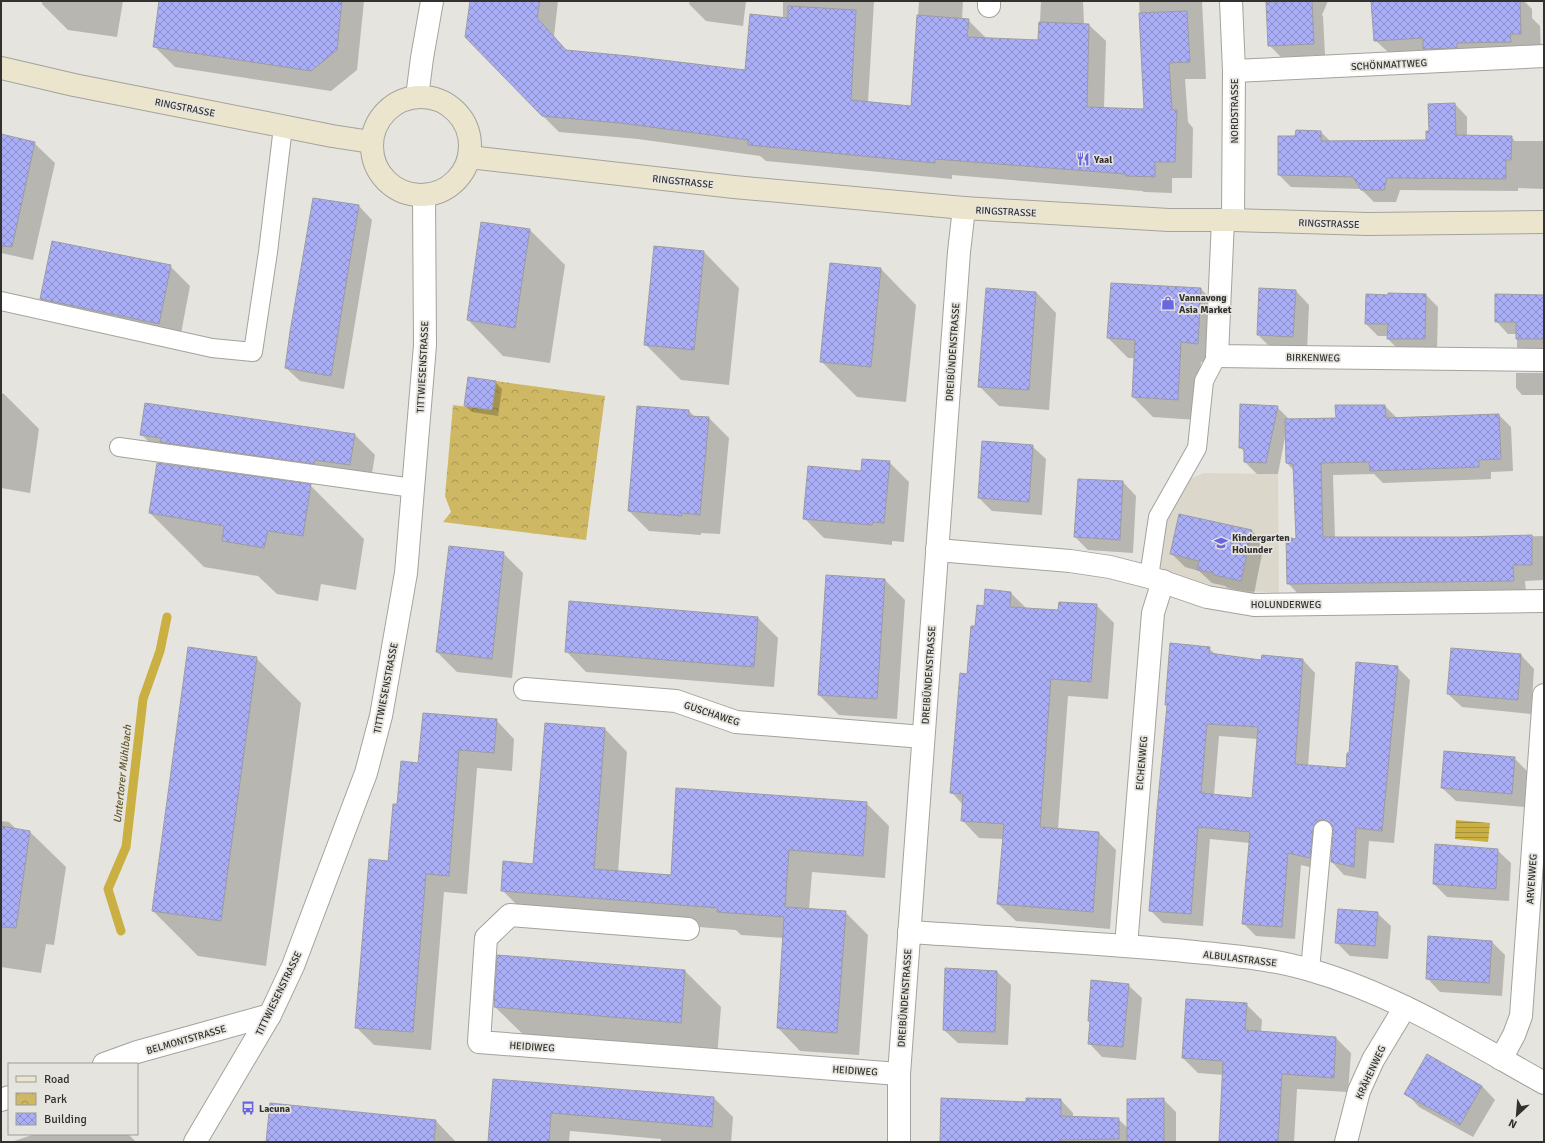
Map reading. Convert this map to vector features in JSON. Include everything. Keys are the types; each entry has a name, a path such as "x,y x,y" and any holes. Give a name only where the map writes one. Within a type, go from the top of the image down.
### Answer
{"main road":[{"name":"RINGSTRASSE","path":"1,68 74,86 283,127 371,142"},
{"path":"418,97 436,98 452,108 464,122 470,139 470,157 464,172 453,184 440,193 424,196 407,194 392,187 380,174 372,159 371,142 375,125 386,111 400,101 418,97"},
{"name":"RINGSTRASSE","path":"470,157 734,187 964,208 1170,220 1368,224 1544,222"}],"street":[{"path":"418,97 422,58 432,1"},
{"name":"NORDSTRASSE","path":"1228,220 1234,71 1231,1"},
{"name":"SCHÖNMATTWEG","path":"1234,71 1544,56"},
{"name":"TITTWIESENSTRASSE","path":"195,1142 270,1015 294,966 366,774 381,716 406,573 425,345 424,196"},
{"name":"DREIBÜNDENSTRASSE","path":"899,1142 899,1074 959,252 964,208"},
{"path":"1218,356 1228,220"},
{"name":"BIRKENWEG","path":"1218,356 1544,360"},
{"name":"HOLUNDERWEG","path":"937,550 1070,561 1110,567 1156,579 1207,597 1254,605 1544,601"},
{"name":"EICHENWEG","path":"1126,946 1156,579"},
{"name":"GUSCHAWEG","path":"525,689 676,701 736,722 923,737"},
{"name":"ARVENWEG","path":"1501,1059 1514,1036 1521,1016 1544,695"},
{"name":"HEIDIWEG","path":"688,929 510,915 486,938 479,1042 899,1074"},
{"name":"ALBULASTRASSE","path":"909,932 1126,946 1266,959 1342,980 1405,1007 1544,1083"},
{"name":"KRÄHENWEG","path":"1346,1142 1359,1091 1373,1060 1405,1007"},
{"name":"BELMONTSTRASSE","path":"107,1063 137,1052 270,1015"}],"lane":[{"path":"1,301 212,348 252,352 268,252 283,127"},
{"path":"1156,579 1158,517 1197,448 1204,381 1218,356"},
{"path":"119,447 413,488"},
{"path":"1310,970 1323,830"}],"shaded area":[{"name":"Kindergarten Holunder","path":"1204,473 1278,474 1279,593 1221,589 1158,568 1168,518 1187,480"},
{"path":"1456,820 1490,823 1488,842 1455,839"}],"green space":[{"path":"496,381 605,396 586,540 443,522 451,512 445,496 453,405 491,410"}],"building":[{"path":"159,1 342,1 337,50 311,71 153,47"},
{"path":"470,1 540,1 537,18 566,50 745,70 750,14 788,18 788,6 856,10 851,100 911,106 917,15 969,19 967,37 1038,40 1039,22 1089,24 1087,107 1144,109 1139,13 1187,11 1190,62 1169,63 1172,110 1177,110 1175,162 1155,162 1155,177 1126,176 1126,174 935,159 935,163 748,145 748,140 620,123 542,116 465,37"},
{"path":"1312,1 1314,44 1268,46 1266,2"},
{"path":"1371,1 1520,1 1521,34 1510,34 1511,42 1457,43 1457,48 1423,49 1423,38 1374,41"},
{"path":"1455,103 1456,135 1512,136 1511,160 1506,160 1506,179 1387,178 1384,190 1361,190 1353,177 1278,175 1278,136 1295,136 1296,130 1321,131 1321,141 1426,140 1426,131 1429,131 1428,104"},
{"path":"1,134 35,142 12,247 1,246"},
{"path":"313,198 359,205 331,376 285,368"},
{"path":"481,222 530,229 515,328 467,320"},
{"path":"52,241 171,265 159,324 40,299"},
{"path":"654,246 704,251 694,350 644,345"},
{"path":"830,263 881,268 871,367 820,362"},
{"path":"1111,283 1201,288 1198,344 1181,342 1178,400 1132,397 1135,340 1107,338"},
{"path":"986,288 1036,292 1029,390 978,387"},
{"path":"1259,288 1296,290 1293,337 1257,335"},
{"path":"1388,293 1426,294 1425,339 1387,339 1388,324 1365,324 1366,294 1388,295"},
{"path":"1495,294 1544,295 1544,339 1516,339 1516,322 1495,322"},
{"path":"468,377 496,381 492,410 464,406"},
{"path":"145,403 355,434 350,465 315,460 314,464 160,442 161,438 140,435"},
{"path":"1240,404 1278,406 1266,463 1244,462 1244,448 1239,448"},
{"path":"1335,405 1385,405 1386,418 1499,414 1501,459 1479,460 1479,467 1370,471 1369,462 1321,463 1323,537 1463,537 1532,535 1532,565 1513,565 1514,581 1287,584 1286,537 1296,539 1293,464 1286,463 1285,419 1336,418"},
{"path":"637,406 689,410 689,416 709,417 700,515 681,513 682,516 628,511"},
{"path":"982,441 1033,445 1029,502 978,498"},
{"path":"862,459 890,461 884,523 873,522 872,525 803,519 808,466 861,471"},
{"path":"157,463 311,484 303,536 268,531 264,548 222,541 224,526 149,513"},
{"path":"1078,479 1123,481 1120,540 1074,537"},
{"path":"1179,514 1252,530 1241,581 1214,575 1214,573 1197,570 1199,561 1170,554"},
{"path":"449,546 504,552 492,659 436,652"},
{"path":"826,575 885,579 877,699 818,695"},
{"path":"985,589 1011,592 1010,607 1058,610 1059,602 1097,604 1091,682 1051,679 1040,827 1099,832 1093,912 997,904 1004,824 961,821 963,794 950,793 960,673 967,674 971,626 975,626 977,605 984,606"},
{"path":"569,601 758,617 754,667 565,652"},
{"path":"1170,643 1210,647 1209,653 1261,660 1262,655 1303,659 1295,764 1346,768 1347,753 1349,753 1356,662 1398,666 1382,831 1356,828 1354,867 1331,862 1333,826 1329,822 1319,820 1313,829 1310,858 1288,853 1282,927 1242,924 1250,832 1198,827 1191,914 1149,911 1167,705 1165,705","holes":["1207,724 1258,727 1252,798 1201,793"]},
{"path":"188,647 257,657 221,921 152,911"},
{"path":"1451,648 1521,654 1518,700 1447,694"},
{"path":"423,713 497,719 494,753 459,750 449,876 426,874 413,1032 355,1028 369,859 388,861 393,804 397,804 401,761 418,763"},
{"path":"545,723 605,728 594,869 671,875 676,788 867,802 863,856 789,850 785,907 846,911 837,1033 777,1028 784,917 717,912 718,908 501,891 503,861 533,864"},
{"path":"1444,751 1515,757 1512,794 1441,788"},
{"path":"1,826 30,831 16,928 1,927"},
{"path":"1435,844 1498,849 1496,889 1433,884"},
{"path":"1338,909 1378,912 1375,946 1335,943"},
{"path":"1428,936 1492,941 1489,983 1426,979"},
{"path":"497,955 685,970 681,1023 494,1007"},
{"path":"945,968 997,971 995,1032 943,1030"},
{"path":"1091,980 1129,984 1123,1047 1088,1044"},
{"path":"1186,999 1247,1003 1245,1030 1336,1037 1334,1078 1282,1074 1278,1142 1219,1142 1223,1061 1182,1058"},
{"path":"1427,1054 1482,1086 1460,1125 1404,1094"},
{"path":"493,1079 714,1097 712,1127 551,1113 549,1142 488,1142"},
{"path":"941,1098 1026,1102 1026,1098 1061,1099 1061,1116 1119,1118 1119,1139 1060,1140 1060,1142 940,1142"},
{"path":"1164,1098 1164,1142 1127,1142 1127,1099"},
{"path":"270,1103 436,1120 434,1142 266,1142"}],"waterway":[{"name":"Untertorer Mühlbach","path":"121,931 108,889 126,847 143,699 160,651 167,617"}],"place":[{"name":"Yaal","path":"1083,159"},
{"name":"Vannavong Asia Market","path":"1168,303"},
{"name":"Kindergarten Holunder","path":"1221,543"},
{"name":"Lacuna","path":"248,1108"}]}
